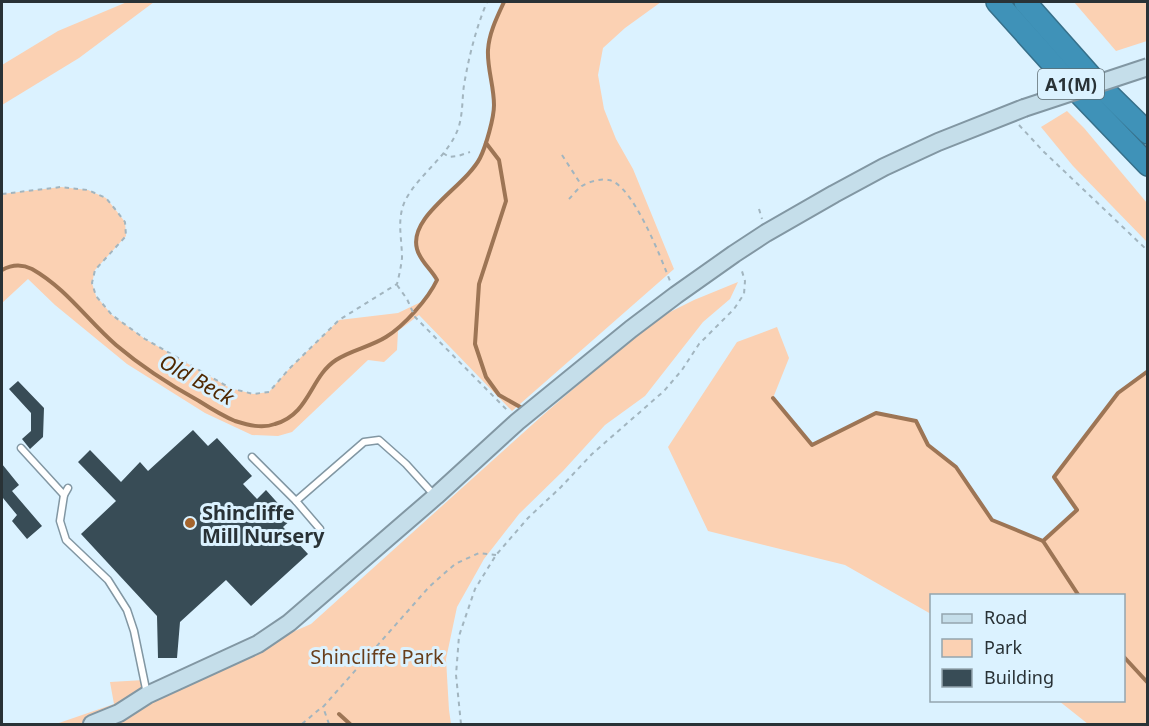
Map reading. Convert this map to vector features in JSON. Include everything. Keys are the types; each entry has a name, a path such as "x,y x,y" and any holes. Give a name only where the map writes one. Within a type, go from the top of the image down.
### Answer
{"highway":[{"name":"A1(M)","path":"997,2 1076,90 1148,165"},
{"name":"A1(M)","path":"1025,2 1095,81 1148,133"}],"main road":[{"path":"92,724 119,713 147,695 258,644 289,624 517,422 676,294 766,233 884,167 938,142 1017,110 1148,67"}],"lane":[{"path":"296,501 364,442 378,440 406,464 436,496"},
{"path":"21,448 66,491 60,521 66,540 108,580 127,610 147,695"},
{"path":"252,457 320,529"}],"path":[{"path":"2,194 61,188 88,190 105,198 125,222 126,236 95,270 92,283 96,296 112,315 145,339 230,387 253,394 269,392 339,320 397,284 402,257 401,211 405,200 417,183 455,138 463,107 464,86 475,34 487,2"},
{"path":"1017,110 1022,130 1148,251"},
{"path":"443,153 449,157 470,152"},
{"path":"562,155 582,186"},
{"path":"569,200 582,186 594,181 609,179 621,187 633,201 676,294"},
{"path":"460,724 456,675 459,636 475,589 496,555 528,518 592,454 664,391 682,370 699,344 734,309 744,294 745,281 734,254"},
{"path":"397,284 415,317 517,422"},
{"path":"302,724 322,707 437,579 455,564 479,553 496,555"},
{"path":"322,707 329,724"}],"green space":[{"path":"127,2 154,2 79,58 2,105 2,65 58,31"},
{"path":"504,2 661,2 625,28 603,48 598,75 604,109 616,139 633,169 674,269 512,411 419,315 398,331 397,350 384,362 368,360 292,432 278,436 252,435 205,413 127,364 55,305 28,279 2,303 2,194 61,187 88,190 106,198 125,222 126,236 95,270 92,283 96,296 112,315 145,339 230,388 253,394 269,392 339,320 398,313 423,301 437,280 418,253 417,237 429,213 473,169 485,146 494,111 488,50 494,25"},
{"path":"1074,2 1147,2 1147,41 1116,51"},
{"path":"1067,111 1147,203 1147,242 1073,166 1041,127"},
{"name":"Shincliffe Park","path":"738,282 730,299 703,322 645,396 605,425 519,514 484,559 457,607 446,659 451,724 56,724 114,704 110,682 144,680 147,695 311,624 622,347 664,315"},
{"path":"777,327 789,358 773,398 812,444 876,413 916,421 928,445 956,467 992,520 1043,541 1076,510 1054,477 1118,393 1147,371 1147,724 1088,724 1060,702 1125,702 1125,594 930,594 930,613 845,565 708,531 668,447 737,342"}],"building":[{"path":"18,381 44,408 43,437 30,449 22,439 31,431 31,413 9,389"},
{"name":"Shincliffe Mill Nursery","path":"193,430 208,446 217,438 252,476 243,484 257,499 266,490 292,519 283,527 308,554 251,606 226,580 180,622 177,658 158,658 157,616 81,534 116,501 78,462 90,450 121,482 140,462 148,471"},
{"path":"2,464 19,485 12,491 42,526 27,539 12,521 17,515 3,498 2,500"}],"waterway":[{"name":"Old Beck","path":"2,270 13,266 32,269 56,286 126,353 167,382 226,417 260,426 287,419 303,404 327,367 336,360 393,332 422,303 437,280 418,253 417,237 429,213 473,169 485,146 494,111 488,50 494,25 504,2"},
{"path":"486,143 499,160 506,201 479,284 475,344 486,377 499,395 522,408"},
{"path":"773,398 812,445 876,413 916,421 928,445 956,467 992,520 1043,541 1077,510 1054,477 1118,393 1148,371"},
{"path":"1043,541 1078,594"},
{"path":"1125,658 1148,683"},
{"path":"339,714 350,724"}],"place":[{"name":"Shincliffe Mill Nursery","path":"190,523"}]}
